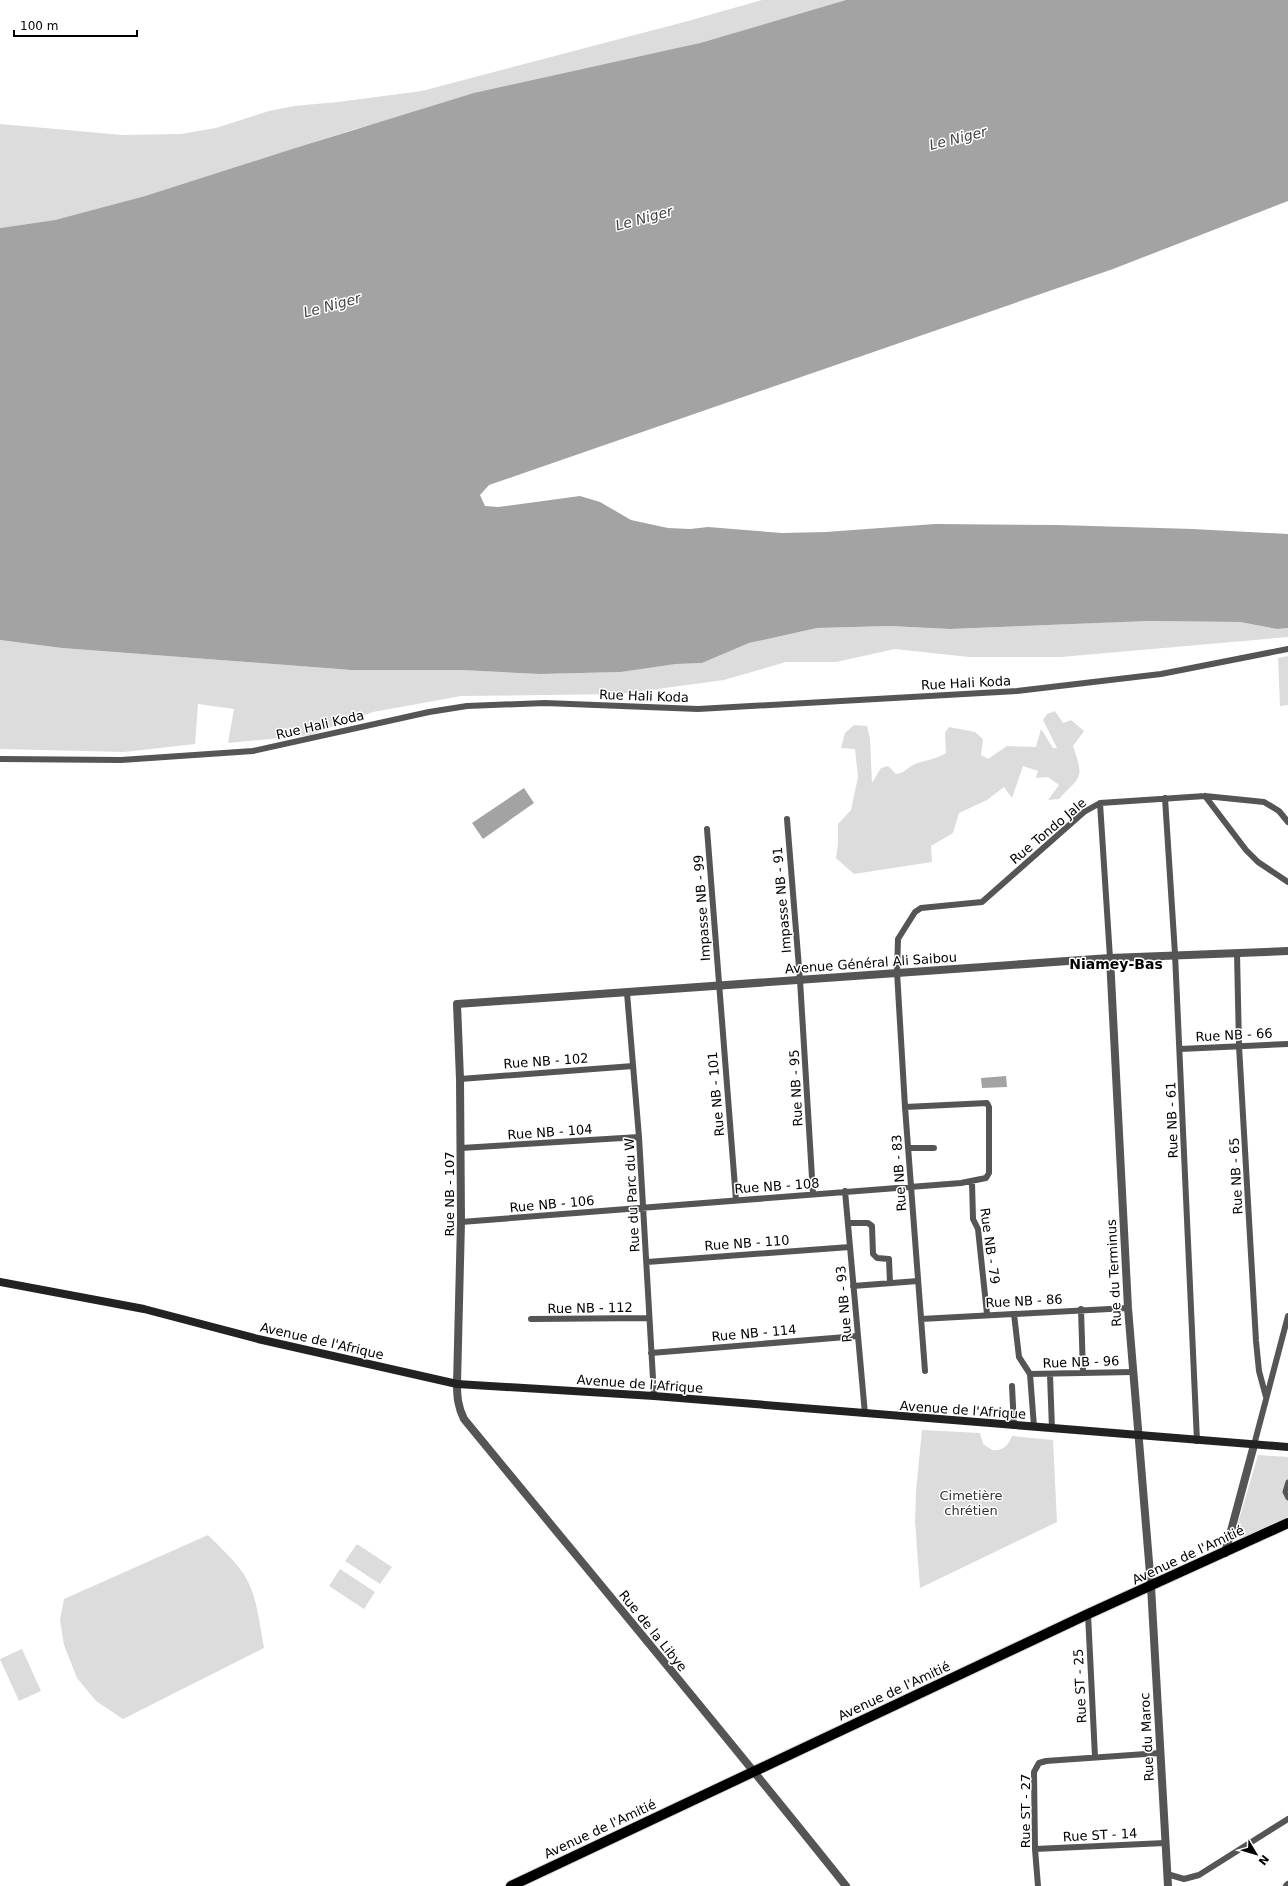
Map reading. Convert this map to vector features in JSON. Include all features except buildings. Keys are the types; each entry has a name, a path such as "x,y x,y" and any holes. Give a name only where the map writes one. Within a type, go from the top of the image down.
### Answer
{"main road":[{"name":"Avenue de l'Afrique","path":"0,1282 144,1309 258,1339 456,1384 654,1396 1288,1448"},
{"name":"Avenue de l'Amitié","path":"512,1886 1088,1614 1225,1553 1288,1523"}],"street":[{"name":"Rue Hali Koda","path":"0,759 121,760 253,750 429,712 467,706 545,703 698,709 1017,691 1161,674 1288,650"},
{"name":"Rue Tondo Jale","path":"897,972 898,938 915,912 928,906 982,902 1084,812 1100,802 1204,796 1264,802 1279,811 1288,822"},
{"path":"1204,796 1246,850 1258,862 1288,882"},
{"name":"Rue NB - 61","path":"1164,798 1180,1048 1196,1441"},
{"path":"1100,802 1110,958"},
{"name":"Impasse NB - 91","path":"787,819 800,980"},
{"name":"Impasse NB - 99","path":"706,829 719,985"},
{"name":"Avenue Général Ali Saibou","path":"457,1004 1110,958 1175,954 1288,951"},
{"name":"Rue NB - 65","path":"1237,953 1239,1046 1256,1341 1260,1371 1266,1397"},
{"name":"Rue du Terminus","path":"1110,958 1132,1372 1151,1586"},
{"name":"Rue NB - 83","path":"897,972 905,1107 925,1371"},
{"name":"Rue NB - 95","path":"800,980 813,1194"},
{"name":"Rue NB - 101","path":"719,985 736,1200"},
{"name":"Rue du Parc du W","path":"628,993 644,1207 654,1396"},
{"name":"Rue NB - 107","path":"456,1384 461,1222 460,1078 457,1004"},
{"name":"Rue NB - 66","path":"1180,1048 1288,1044"},
{"name":"Rue NB - 102","path":"460,1078 633,1066"},
{"name":"Rue NB - 108","path":"644,1207 972,1182 984,1180 988,1176 988,1105 986,1103 905,1107"},
{"name":"Rue NB - 104","path":"461,1148 639,1137"},
{"path":"908,1148 934,1148"},
{"name":"Rue NB - 79","path":"972,1182 973,1219 978,1229 987,1314"},
{"name":"Rue NB - 93","path":"845,1191 865,1414"},
{"name":"Rue NB - 106","path":"461,1222 644,1207"},
{"path":"848,1223 871,1224 873,1254 877,1258 890,1259 890,1283"},
{"name":"Rue NB - 110","path":"647,1262 850,1247"},
{"path":"854,1286 918,1281"},
{"name":"Rue NB - 86","path":"921,1319 1081,1309 1128,1308"},
{"path":"1081,1309 1083,1373"},
{"path":"1014,1314 1019,1357 1030,1374 1034,1427"},
{"path":"1225,1553 1288,1316"},
{"name":"Rue NB - 112","path":"531,1319 649,1318"},
{"name":"Rue NB - 114","path":"651,1353 858,1336"},
{"name":"Rue NB - 96","path":"1030,1374 1050,1375 1132,1372"},
{"path":"1050,1375 1052,1429"},
{"name":"Rue de la Libye","path":"456,1384 457,1403 464,1419 659,1658 755,1772 846,1886"},
{"path":"1012,1386 1014,1426"},
{"path":"1288,1482 1285,1492 1288,1498"},
{"name":"Rue du Maroc","path":"1151,1586 1168,1886"},
{"name":"Rue ST - 25","path":"1088,1614 1095,1756"},
{"name":"Rue ST - 27","path":"1038,1886 1035,1849 1034,1772 1039,1763 1095,1756 1160,1754"},
{"path":"1167,1874 1184,1879 1199,1875 1288,1819"},
{"name":"Rue ST - 14","path":"1035,1849 1165,1843"}],"green space":[{"path":"762,0 846,0 700,43 355,129 145,196 55,220 0,228 0,124 122,135 181,134 216,128 269,111 294,106 422,91"},
{"path":"1149,621 1240,622 1277,629 1288,628 1288,637 1061,657 969,657 895,649 836,662 786,662 724,680 620,694 461,696 373,712 310,735 228,743 234,709 198,704 195,744 124,752 0,749 0,640 62,648 351,670 461,670 540,674 621,672 676,664 702,663 749,643 817,628 890,626 950,629"},
{"path":"1288,656 1288,705 1280,706 1278,658"},
{"path":"1055,711 1063,723 1071,720 1084,731 1073,746 1079,765 1079,776 1059,799 1048,800 1059,785 1048,777 1036,778 1038,771 1023,766 1012,798 1004,787 987,800 959,813 953,833 931,846 932,862 854,874 836,858 838,824 851,810 858,777 855,749 841,748 845,733 854,725 867,726 870,739 872,783 881,768 888,766 896,774 903,772 917,763 946,753 945,733 949,727 975,732 983,739 981,755 988,759 1007,746 1036,747 1041,729 1053,748 1057,748 1043,720 1047,714"},
{"name":"Cimetière chrétien","path":"922,1430 980,1433 983,1444 992,1450 999,1450 1005,1447 1009,1443 1012,1436 1053,1440 1057,1522 920,1588 915,1521 916,1491"},
{"path":"1258,1455 1288,1457 1288,1517 1242,1539 1235,1533"},
{"path":"208,1535 233,1560 246,1577 254,1596 264,1648 123,1719 96,1701 77,1678 64,1645 60,1620 64,1599"},
{"path":"357,1544 392,1567 380,1584 345,1561"},
{"path":"340,1569 375,1592 364,1609 329,1586"},
{"path":"22,1649 41,1691 19,1701 0,1659"}],"water":[{"name":"Le Niger","path":"846,0 1288,0 1288,201 1113,269 489,485 480,495 485,506 498,507 580,496 600,502 631,520 668,528 690,529 708,527 782,533 826,532 935,524 1058,525 1193,529 1288,534 1288,628 1277,629 1240,622 1149,621 950,629 890,626 817,628 749,643 702,663 676,664 621,672 540,674 461,670 351,670 62,648 0,640 0,228 55,220 145,196 474,93 700,43"},
{"path":"524,788 534,803 483,839 472,823"},
{"path":"1006,1076 1007,1087 982,1088 981,1078"}],"district":[{"name":"Niamey-Bas","path":"1116,964"}]}
